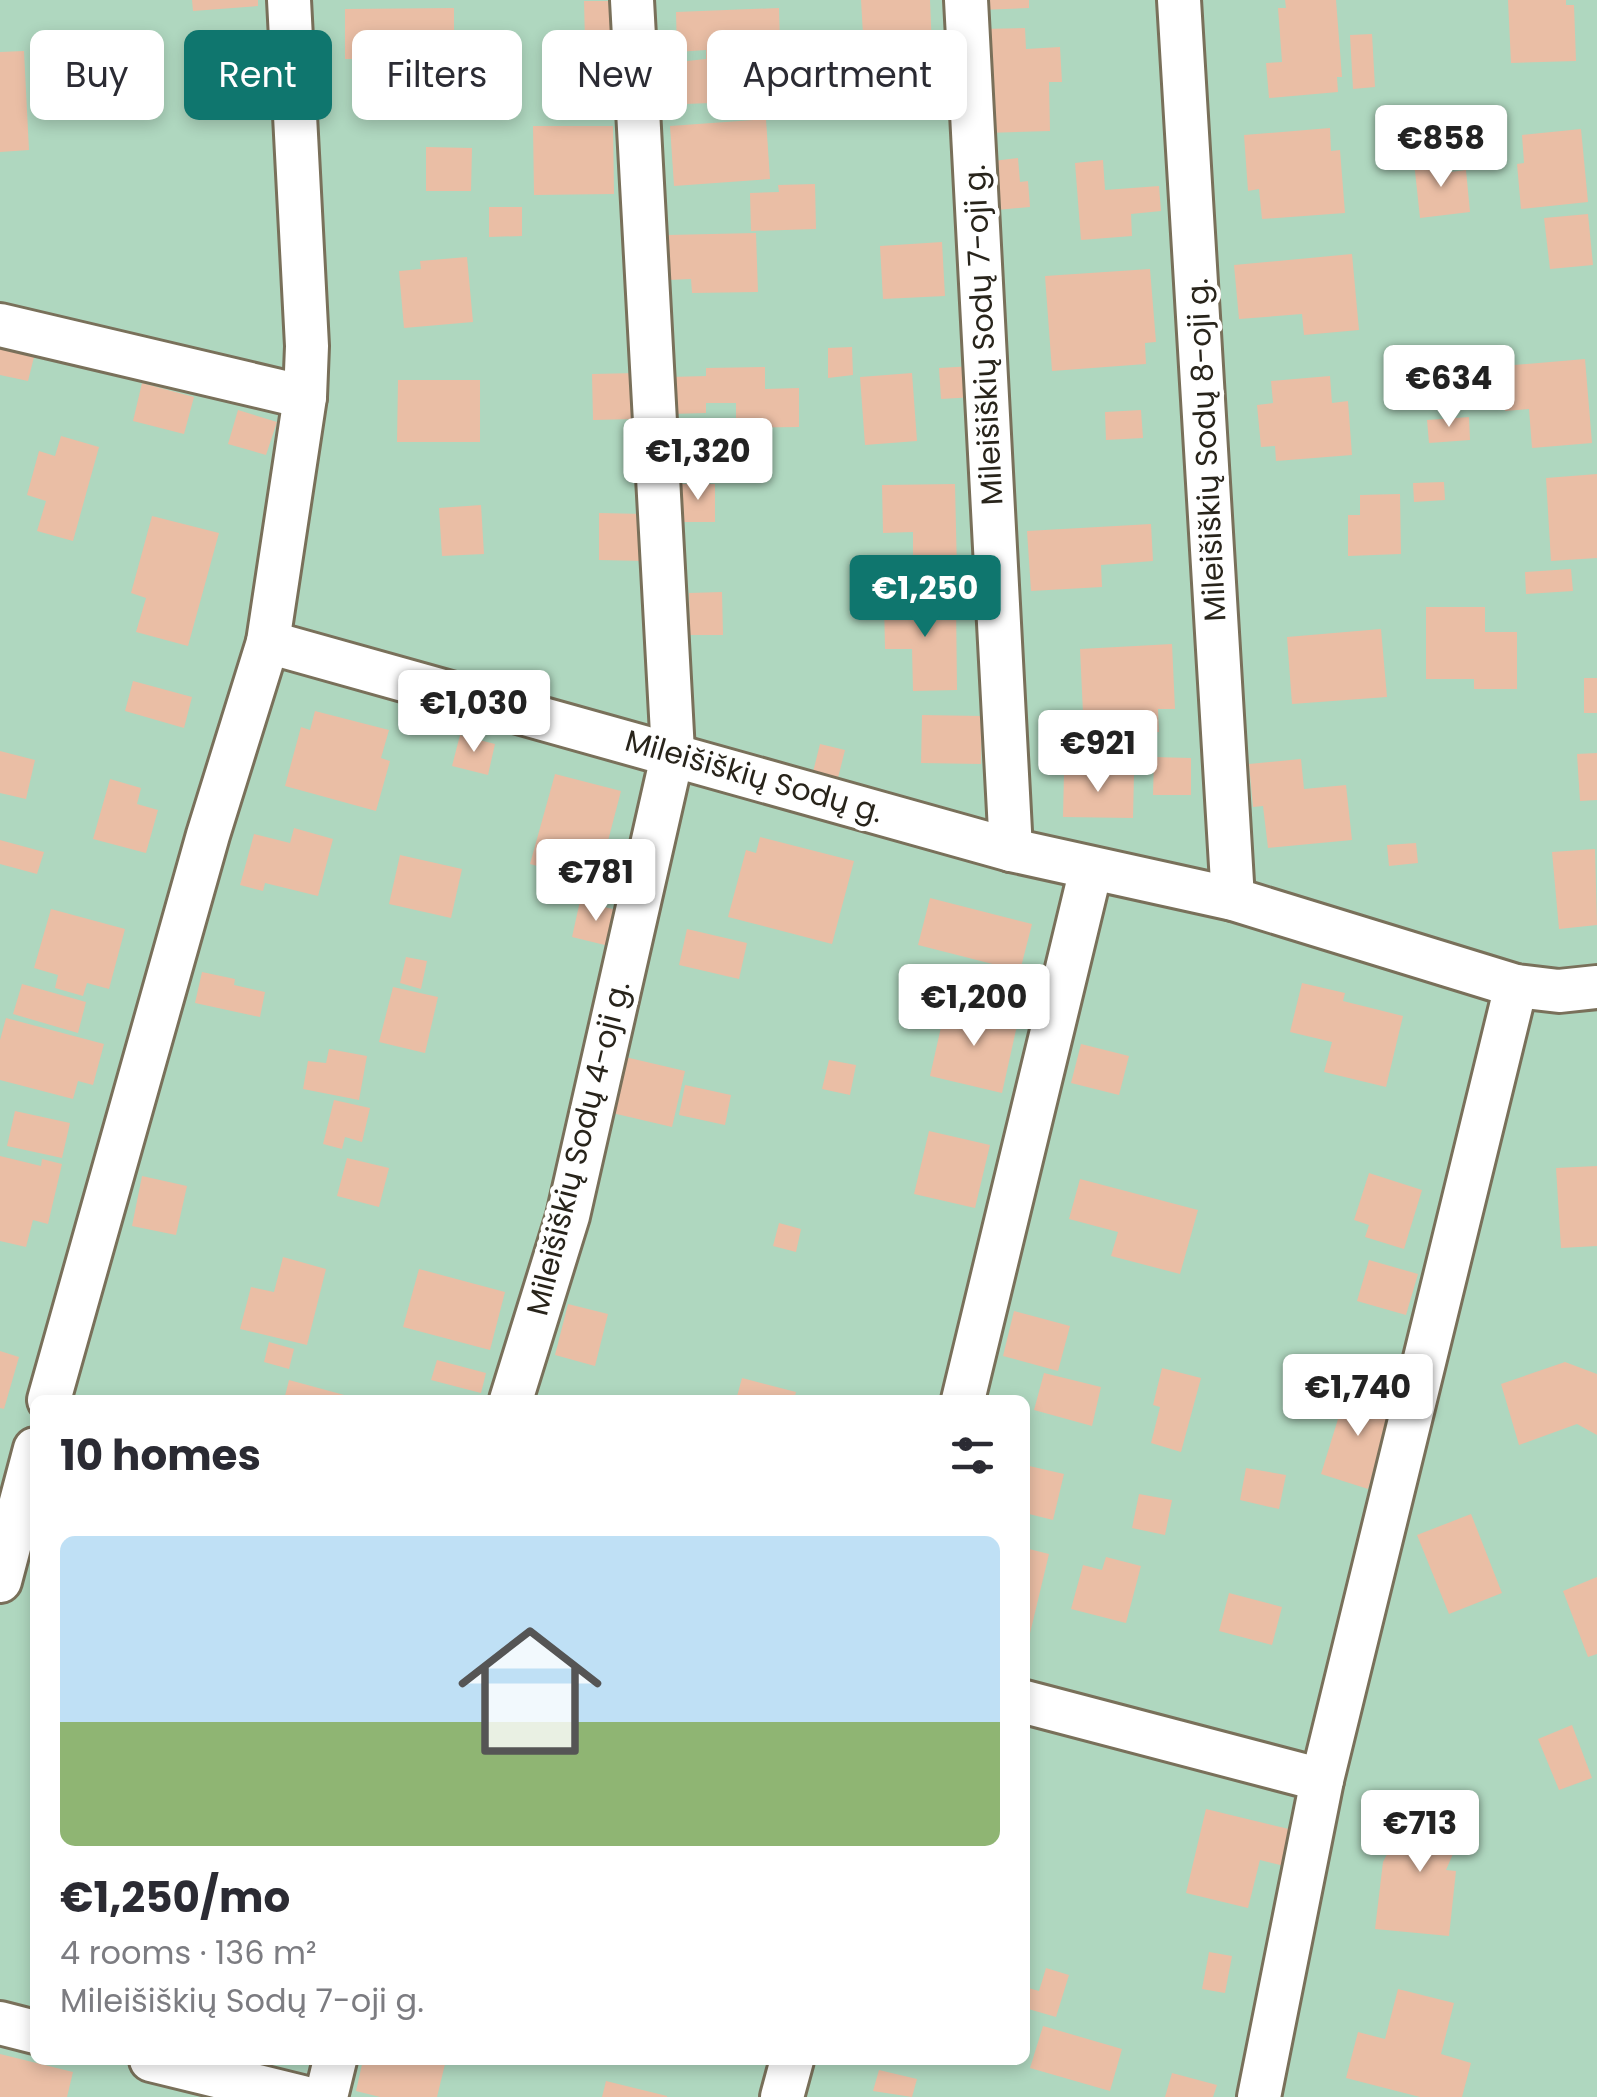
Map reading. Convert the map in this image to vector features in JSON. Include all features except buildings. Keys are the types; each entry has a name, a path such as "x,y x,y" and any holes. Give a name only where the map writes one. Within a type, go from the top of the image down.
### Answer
{"street":[{"path":"50,1395 208,835 268,642 305,397 307,346 289,0"},
{"name":"Mileišiškių Sodų 4-oji g.","path":"513,1395 568,1216 673,752 632,0"},
{"name":"Mileišiškių Sodų 7-oji g.","path":"966,0 1011,850"},
{"name":"Mileišiškių Sodų 8-oji g.","path":"1179,0 1233,899"},
{"path":"0,325 305,397"},
{"name":"Mileišiškių Sodų g.","path":"268,642 673,752 1011,850 1233,899 1516,986 1559,992 1597,987"},
{"path":"964,1395 1091,868"},
{"path":"1259,2097 1322,1780 1516,986"},
{"path":"0,1434 30,1444"},
{"path":"0,1581 30,1465"},
{"path":"1030,1703 1322,1780"},
{"path":"0,2023 30,2031"},
{"path":"171,2065 302,2097"},
{"path":"326,2097 334,2065"},
{"path":"782,2097 791,2065"}],"green space":[{"path":"0,0 1597,0 1597,2097 0,2097"}]}
